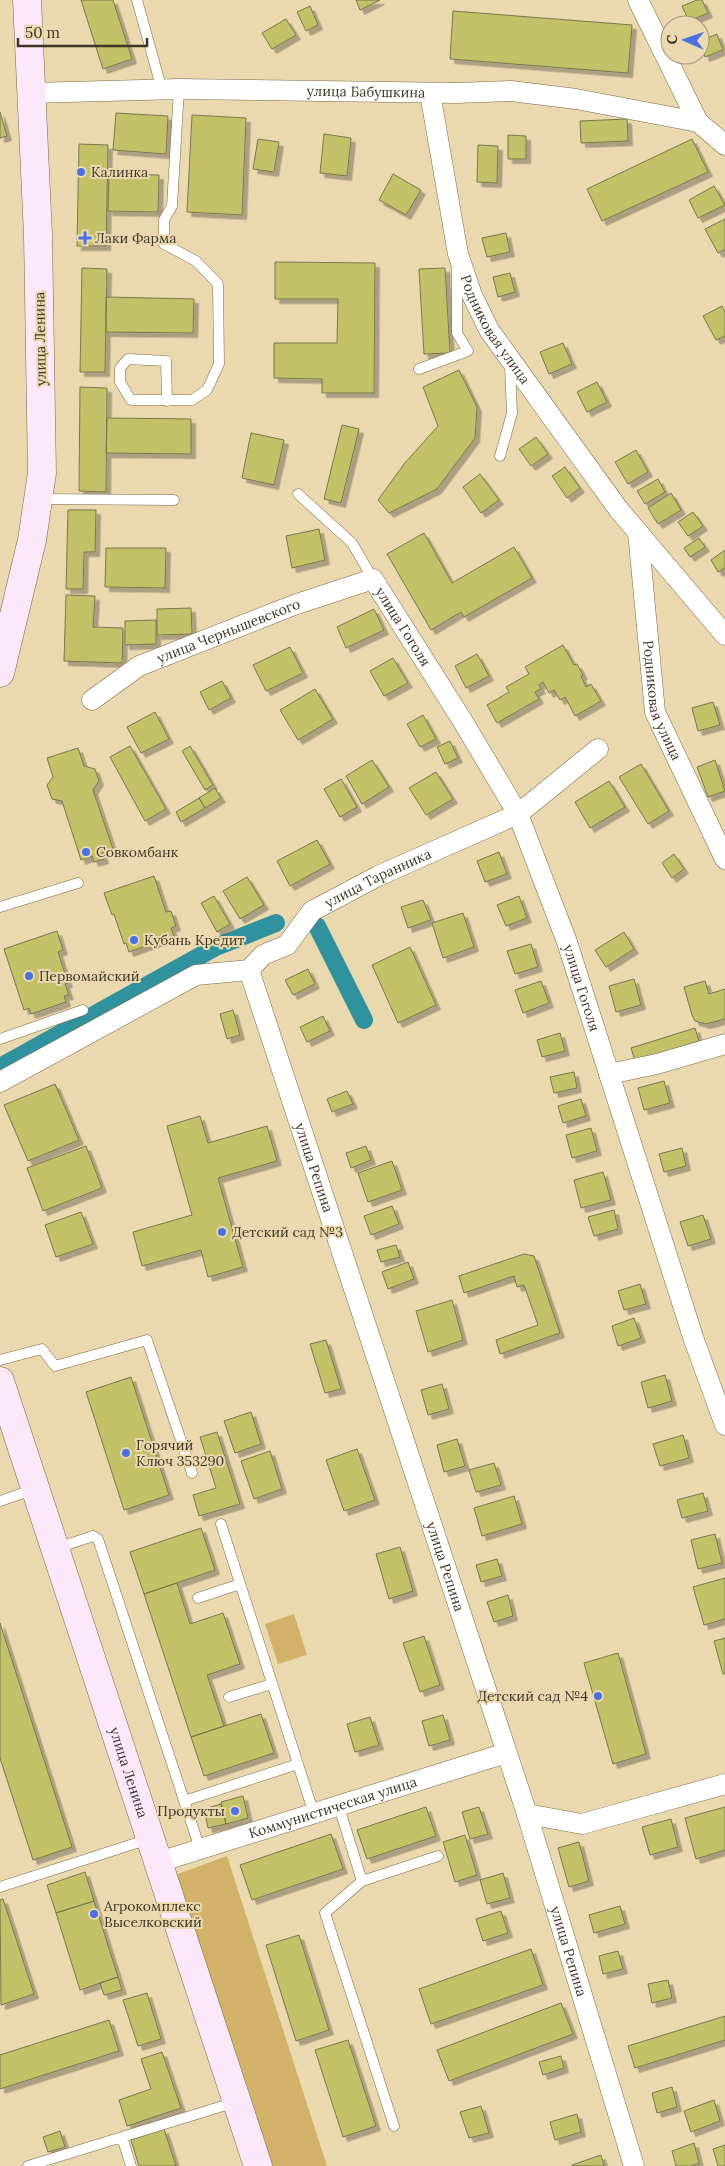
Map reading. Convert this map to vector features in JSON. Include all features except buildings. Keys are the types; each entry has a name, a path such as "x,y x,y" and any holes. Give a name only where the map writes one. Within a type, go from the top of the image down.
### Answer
{"street":[{"name":"улица Ленина","path":"0,673 32,540 42,473 39,255 27,0"},
{"path":"638,0 698,122 725,145"},
{"name":"улица Бабушкина","path":"32,93 170,89 430,93 511,91 576,99 698,122"},
{"name":"Родниковая улица","path":"430,93 458,254 476,304 489,330 619,510 725,635"},
{"name":"Родниковая улица","path":"638,532 655,712 725,859"},
{"name":"улица Чернышевского","path":"92,700 139,666 294,605 373,579"},
{"name":"улица Гоголя","path":"373,579 462,720 518,814 567,942 694,1340 725,1425"},
{"name":"улица Таранника","path":"249,970 262,955 287,945 312,911 378,876 518,814 598,749"},
{"path":"0,1082 196,975 249,970"},
{"name":"улица Репина","path":"249,970 527,1814 634,2166"},
{"path":"609,1074 657,1064 725,1044"},
{"name":"улица Ленина","path":"0,1381 258,2166"},
{"name":"Коммунистическая улица","path":"155,1850 200,1849 339,1807 506,1752"},
{"path":"527,1814 582,1824 725,1784"}],"lane":[{"path":"137,0 170,89 172,206 164,220 164,244 196,261 218,284 219,364 206,390 192,400 167,401 131,400 120,382 120,368 128,359 166,361 167,401"},
{"path":"419,369 468,351 457,333 458,254"},
{"path":"500,456 512,413 510,358"},
{"path":"298,494 352,543 373,579"},
{"path":"38,499 174,500"},
{"path":"0,907 78,883"},
{"path":"0,1039 83,1010"},
{"path":"0,1360 42,1349 55,1366 147,1340 192,1473"},
{"path":"0,1501 37,1489"},
{"path":"221,1524 314,1814"},
{"path":"56,1548 93,1536 98,1539 200,1849"},
{"path":"198,1598 240,1584"},
{"path":"230,1697 272,1684"},
{"path":"184,1801 298,1764"},
{"path":"339,1807 362,1881"},
{"path":"0,1887 155,1850"},
{"path":"394,2126 325,1913 362,1881 438,1856"},
{"path":"28,2166 237,2102"},
{"path":"122,2137 131,2166"}],"shaded area":[{"path":"294,1614 307,1655 278,1664 265,1624"},
{"path":"227,1856 327,2166 269,2166 175,1875"}],"waterway":[{"path":"0,1067 216,947 276,923"},
{"path":"317,926 364,1020"}],"place":[{"name":"Калинка","path":"81,172"},
{"name":"Лаки Фарма","path":"85,238"},
{"name":"Совкомбанк","path":"86,852"},
{"name":"Кубань Кредит","path":"134,940"},
{"name":"Первомайский","path":"29,976"},
{"name":"Детский сад №3","path":"222,1232"},
{"name":"Горячий Ключ 353290","path":"126,1453"},
{"name":"Детский сад №4","path":"598,1696"},
{"name":"Продукты","path":"235,1811"},
{"name":"Агрокомплекс Выселковский","path":"94,1914"}]}
